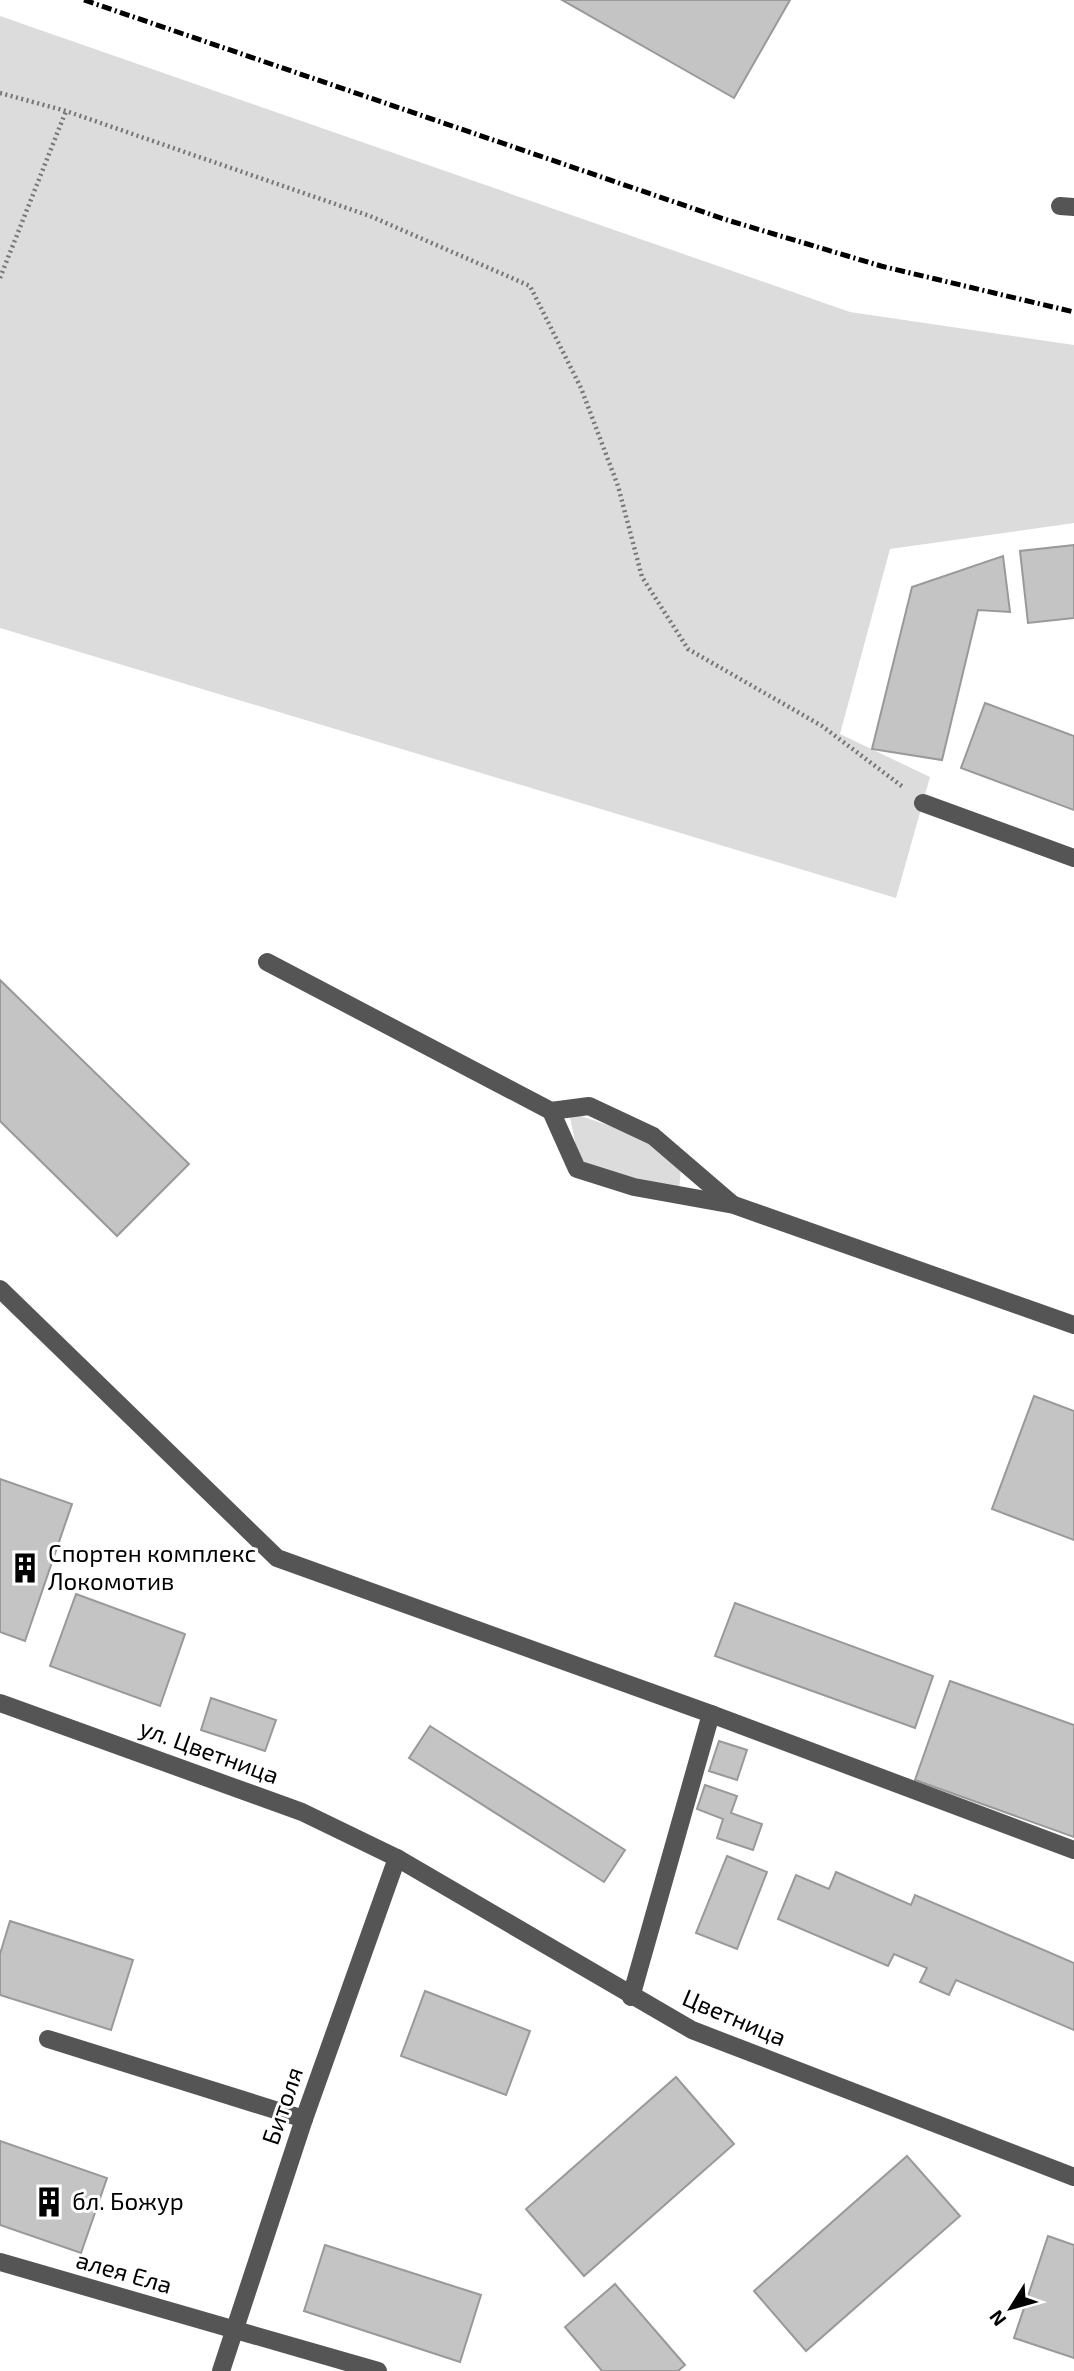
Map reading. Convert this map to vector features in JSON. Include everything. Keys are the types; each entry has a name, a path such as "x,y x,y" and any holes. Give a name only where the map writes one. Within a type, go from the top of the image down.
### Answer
{"street":[{"path":"923,803 1074,858"},
{"path":"267,962 551,1111 589,1106 653,1136 734,1205"},
{"path":"551,1111 577,1169 634,1186 734,1205 1074,1325"},
{"path":"0,1289 277,1558 711,1714 1074,1850"},
{"name":"ул. Цветница","path":"0,1703 302,1812 397,1858"},
{"path":"631,1997 711,1714"},
{"name":"Цветница","path":"397,1858 631,1997 692,2030 1074,2177"},
{"name":"Битоля","path":"221,2371 304,2119 397,1858"},
{"path":"48,2039 304,2119"},
{"name":"алея Ела","path":"0,2262 378,2371"}],"path":[{"path":"0,93 66,111 370,216 530,286 581,388 618,486 642,577 688,649 822,726 923,803"},
{"path":"0,278 66,111"}],"shaded area":[{"path":"0,16 850,312 1074,345 1074,523 890,549 840,734 930,777 896,898 0,628"},
{"path":"569,1112 646,1138 681,1167 679,1191 588,1170 577,1152"}],"building":[{"path":"562,0 790,0 734,98"},
{"path":"1074,545 1074,618 1028,623 1020,551"},
{"path":"1003,556 1010,612 978,610 942,760 872,749 912,587"},
{"path":"985,703 1074,736 1074,810 961,768"},
{"path":"0,980 189,1164 117,1236 0,1121"},
{"path":"1034,1396 1074,1411 1074,1540 992,1509"},
{"name":"Спортен комплекс Локомотив","path":"0,1479 72,1504 25,1641 0,1632"},
{"path":"76,1594 185,1634 160,1706 50,1666"},
{"path":"735,1603 933,1676 915,1728 715,1656"},
{"path":"950,1681 1074,1725 1074,1837 915,1780"},
{"path":"211,1698 276,1720 265,1751 201,1730"},
{"path":"430,1726 625,1850 604,1882 409,1758"},
{"path":"719,1741 747,1750 737,1780 709,1771"},
{"path":"705,1785 737,1796 731,1813 762,1824 753,1850 717,1838 723,1819 697,1809"},
{"path":"727,1856 767,1872 737,1949 696,1933"},
{"path":"836,1872 911,1905 915,1895 1074,1963 1074,2030 956,1980 949,1995 920,1982 927,1968 894,1954 888,1966 778,1919 796,1875 829,1889"},
{"path":"10,1921 133,1960 111,2030 0,1995 0,1954"},
{"path":"425,1991 530,2031 506,2095 401,2056"},
{"path":"676,2077 734,2144 584,2276 526,2209"},
{"name":"бл. Божур","path":"0,2141 107,2178 81,2253 0,2225"},
{"path":"907,2156 960,2216 806,2351 754,2291"},
{"path":"1048,2236 1074,2245 1074,2358 1014,2338"},
{"path":"325,2245 481,2295 460,2362 304,2311"},
{"path":"615,2284 685,2365 678,2371 602,2371 565,2327"}],"railway":[{"path":"84,0 727,220 881,266 1074,312"}],"place":[{"name":"Спортен комплекс Локомотив","path":"25,1568"},
{"name":"бл. Божур","path":"49,2202"}]}
